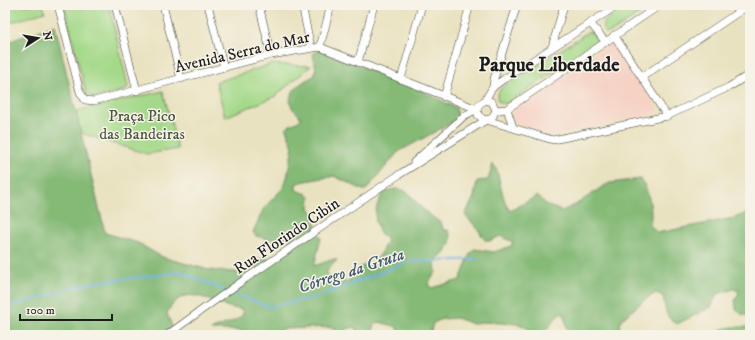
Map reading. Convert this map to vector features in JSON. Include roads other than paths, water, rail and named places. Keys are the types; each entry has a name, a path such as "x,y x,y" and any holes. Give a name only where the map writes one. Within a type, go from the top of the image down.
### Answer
{"street":[{"name":"Avenida Serra do Mar","path":"58,5 80,92 85,100 94,101 137,91 271,55 320,47 477,109"},
{"path":"115,5 137,91"},
{"path":"163,5 182,79"},
{"path":"208,5 224,68"},
{"path":"258,5 271,55"},
{"path":"302,5 311,48"},
{"path":"320,47 331,5"},
{"path":"358,62 374,5"},
{"path":"401,79 422,5"},
{"path":"444,97 470,5"},
{"path":"517,5 493,87 485,100 479,103 477,109 478,115 486,120 553,140 667,116 729,87 750,74"},
{"path":"552,48 564,5"},
{"path":"493,87 618,5"},
{"name":"Rua Florindo Cibin","path":"166,335 244,279 400,174 495,113 507,109 660,5"},
{"path":"642,77 749,5"},
{"path":"591,24 606,41"},
{"path":"556,32 559,38 566,39"},
{"path":"614,35 667,116"},
{"path":"498,69 504,79"},
{"path":"485,100 492,102 495,113 513,127"},
{"path":"460,103 464,116"},
{"name":"Rua Florindo Cibin","path":"400,174 464,116 477,109"},
{"path":"507,109 513,127"},
{"name":"Rua Florindo Cibin","path":"160,335 188,320"}],"waterway":[{"name":"Córrego da Gruta","path":"230,292 269,307 320,296 408,262 477,259"},
{"name":"Córrego da Gruta","path":"5,308 90,283 181,272 226,291"}],"district":[{"name":"Parque Liberdade","path":"549,64"}],"park label":[{"name":"Praça Pico das Bandeiras","path":"142,124"}]}
